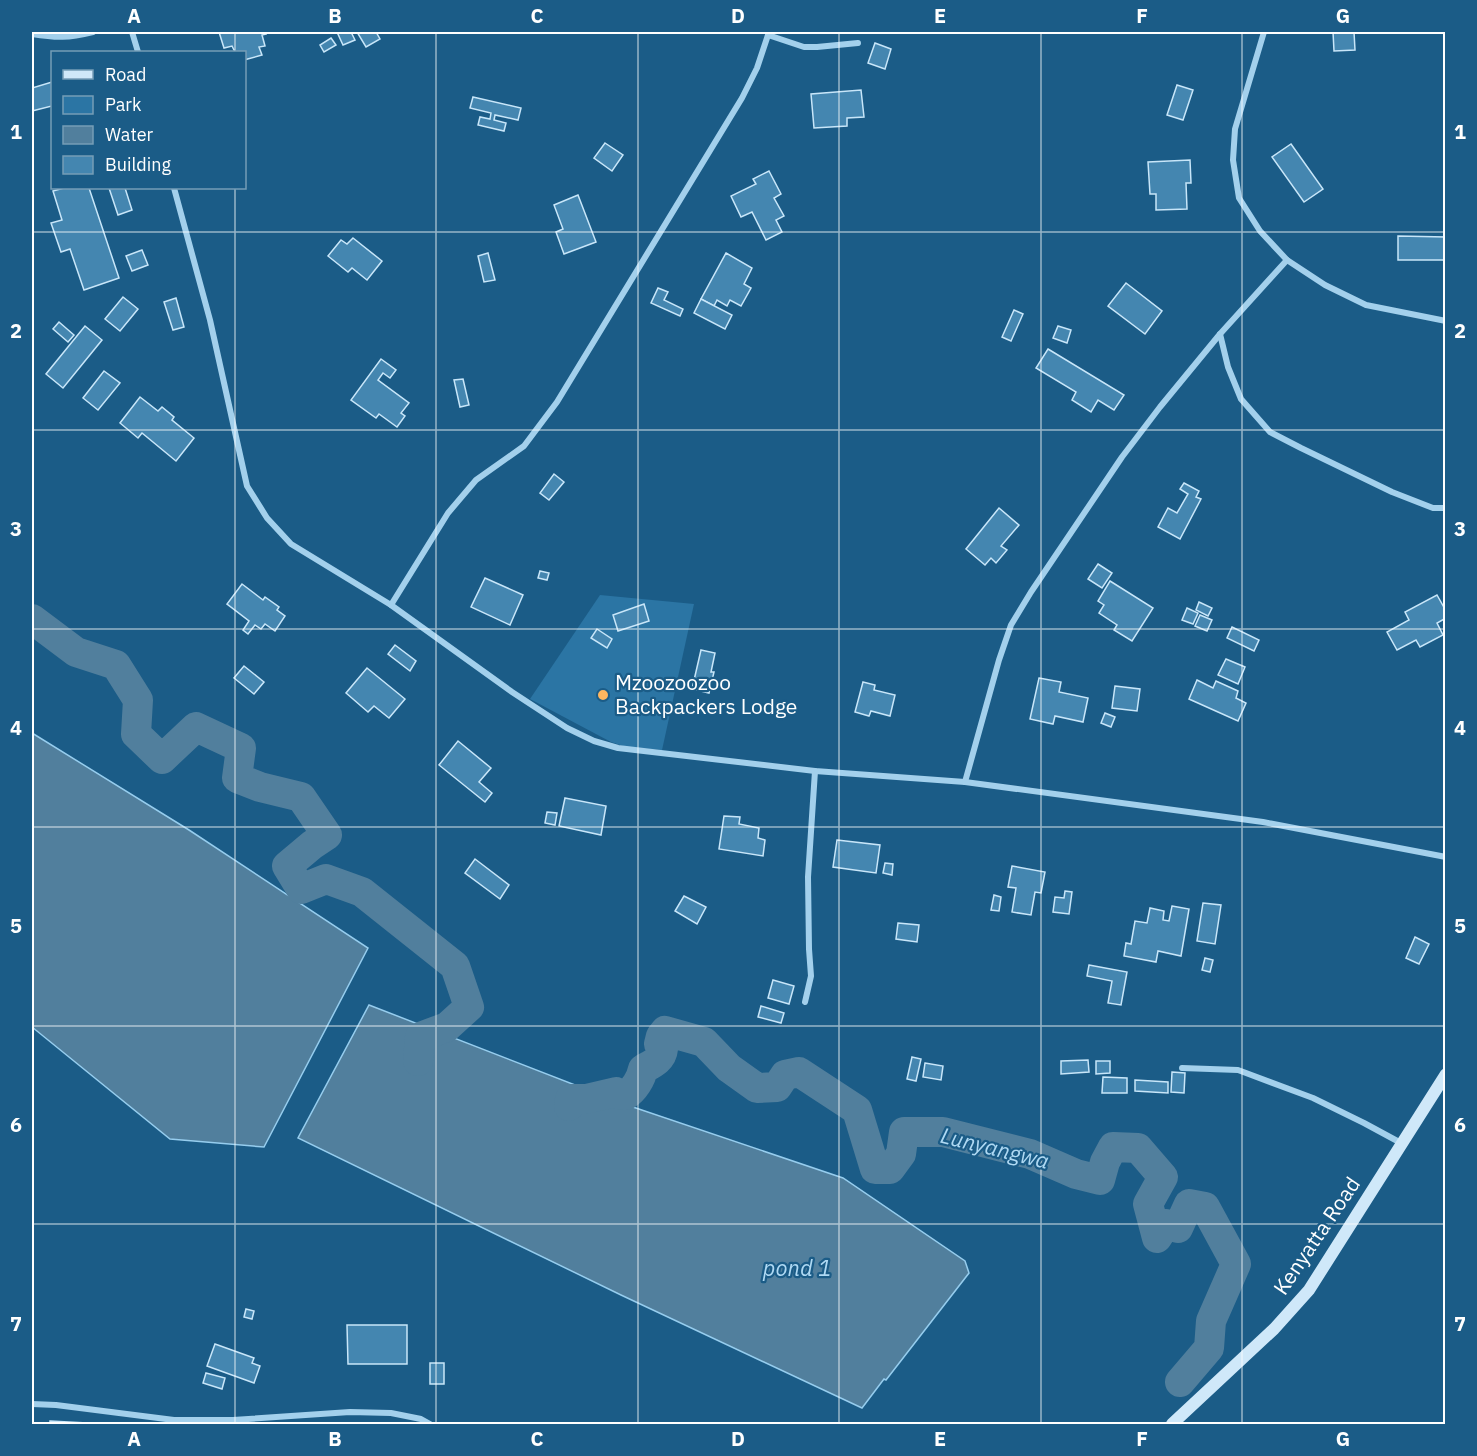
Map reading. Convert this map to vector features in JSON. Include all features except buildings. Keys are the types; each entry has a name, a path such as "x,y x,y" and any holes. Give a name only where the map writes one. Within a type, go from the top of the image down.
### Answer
{"street":[{"path":"32,34 58,38 93,32"},
{"path":"132,32 138,51"},
{"path":"1264,32 1235,129 1233,160 1239,198 1260,231 1287,260 1325,285 1366,305 1446,321"},
{"path":"391,605 448,513 476,480 524,446 557,402 742,98 757,68 769,33 804,47 858,43"},
{"path":"174,189 210,320 247,486 267,518 291,544 391,605 512,692 567,728 594,741 618,748 816,771 965,782 1263,822 1446,857"},
{"path":"965,782 1011,625 1031,592 1122,457 1220,334 1287,260"},
{"path":"1220,334 1228,367 1241,399 1270,432 1392,492 1433,508 1446,508"},
{"path":"805,1002 811,976 808,949 808,877 816,771"},
{"path":"1182,1068 1238,1070 1313,1098 1401,1143"},
{"name":"Kenyatta Road","path":"1172,1425 1274,1329 1309,1290 1446,1074"},
{"path":"32,1404 174,1420 233,1420 350,1412 391,1413 421,1419 430,1425"}],"green space":[{"path":"600,595 694,604 662,750 626,747 611,742 530,699"}],"water":[{"path":"32,733 189,830 368,948 264,1147 170,1139 32,1027"},
{"name":"pond 1","path":"369,1005 624,1104 843,1178 965,1261 969,1273 862,1408 621,1295 298,1138"}],"waterway":[{"name":"Lunyangwa","path":"32,619 76,652 116,665 138,700 136,734 162,759 196,727 241,748 237,778 260,787 301,797 327,835 287,866 301,889 326,879 362,892 455,966 469,1007 447,1027 420,1037 418,1061"},
{"name":"Lunyangwa","path":"569,1106 570,1099 586,1099 616,1092 626,1095 629,1093 637,1084 643,1069 661,1056 663,1049 659,1044 665,1031 704,1042 729,1068 757,1088 777,1087 785,1075 799,1072 857,1110 875,1169 890,1169 901,1154 904,1132 943,1132 1030,1154 1076,1174 1100,1180 1105,1162 1113,1147 1138,1148 1163,1177 1148,1204 1157,1238 1166,1224 1178,1228 1189,1204 1205,1207 1236,1264 1211,1321 1209,1348 1180,1382"}],"place":[{"name":"Mzoozoozoo Backpackers Lodge","path":"603,695"}]}
